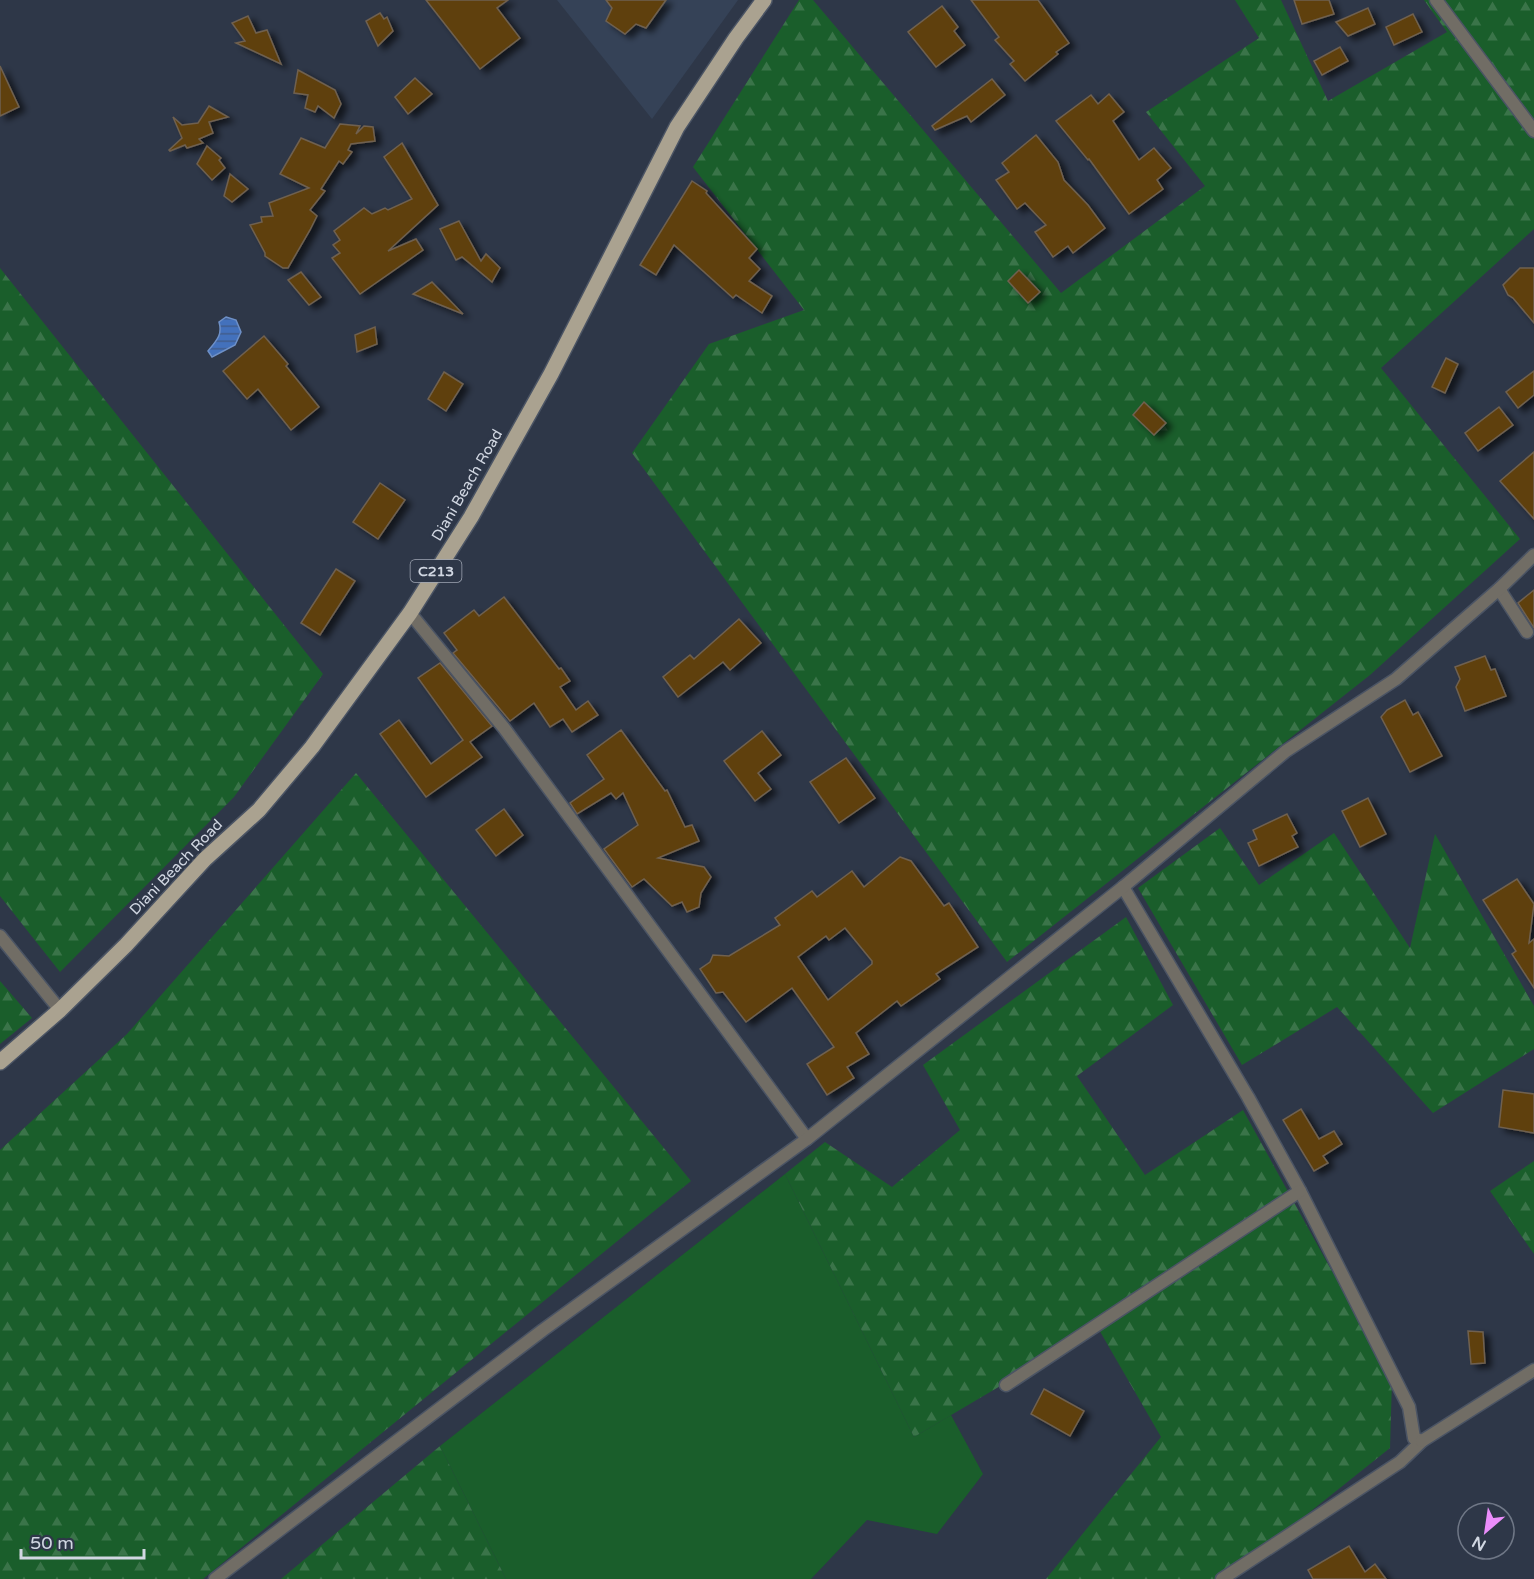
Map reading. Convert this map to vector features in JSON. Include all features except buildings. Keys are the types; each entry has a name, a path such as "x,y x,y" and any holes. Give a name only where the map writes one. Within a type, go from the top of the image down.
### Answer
{"main road":[{"name":"Diani Beach Road","path":"0,1062 60,1010 126,945 205,859 259,810 312,747 410,613 471,517 551,374 677,127 764,0"}],"street":[{"path":"1436,0 1534,131"},
{"path":"215,1579 543,1330 807,1138 1123,887 1287,751 1395,679 1499,589 1534,555"},
{"path":"1499,589 1527,632"},
{"path":"410,613 504,728 807,1138"},
{"path":"1123,887 1248,1097 1300,1191 1409,1407 1414,1438 1422,1441"},
{"path":"0,936 60,1010"},
{"path":"1006,1385 1300,1191"},
{"path":"1222,1579 1400,1462 1422,1441 1534,1370"}],"shaded area":[{"path":"557,0 738,0 652,119"}],"green space":[{"path":"799,0 813,0 1061,293 1205,186 1146,112 1259,38 1235,0 1281,0 1328,101 1447,32 1424,0 1534,0 1534,229 1381,368 1520,539 1370,675 1007,962 632,453 709,344 804,310 693,167"},
{"path":"0,268 323,674 234,797 60,972 0,896"},
{"path":"356,773 691,1181 203,1579 0,1579 0,1150 127,1034"},
{"path":"1220,828 1259,885 1334,833 1410,948 1435,834 1534,1006 1534,1049 1433,1113 1337,1007 1242,1065 1138,888"},
{"path":"1126,917 1173,1005 1077,1076 1145,1175 1243,1110 1392,1380 1390,1448 1266,1547 1215,1579 1046,1579 1161,1437 1098,1328 914,1437 785,1174 825,1142 892,1187 960,1130 923,1065"},
{"path":"0,981 32,1018 0,1044"},
{"path":"1534,1161 1534,1254 1490,1191"},
{"path":"785,1174 914,1437 951,1415 983,1474 937,1534 867,1520 811,1579 506,1579 440,1446"},
{"path":"440,1446 506,1579 281,1579"}],"water":[{"path":"226,317 236,320 241,332 235,345 212,357 208,351 219,334 219,322"}]}
